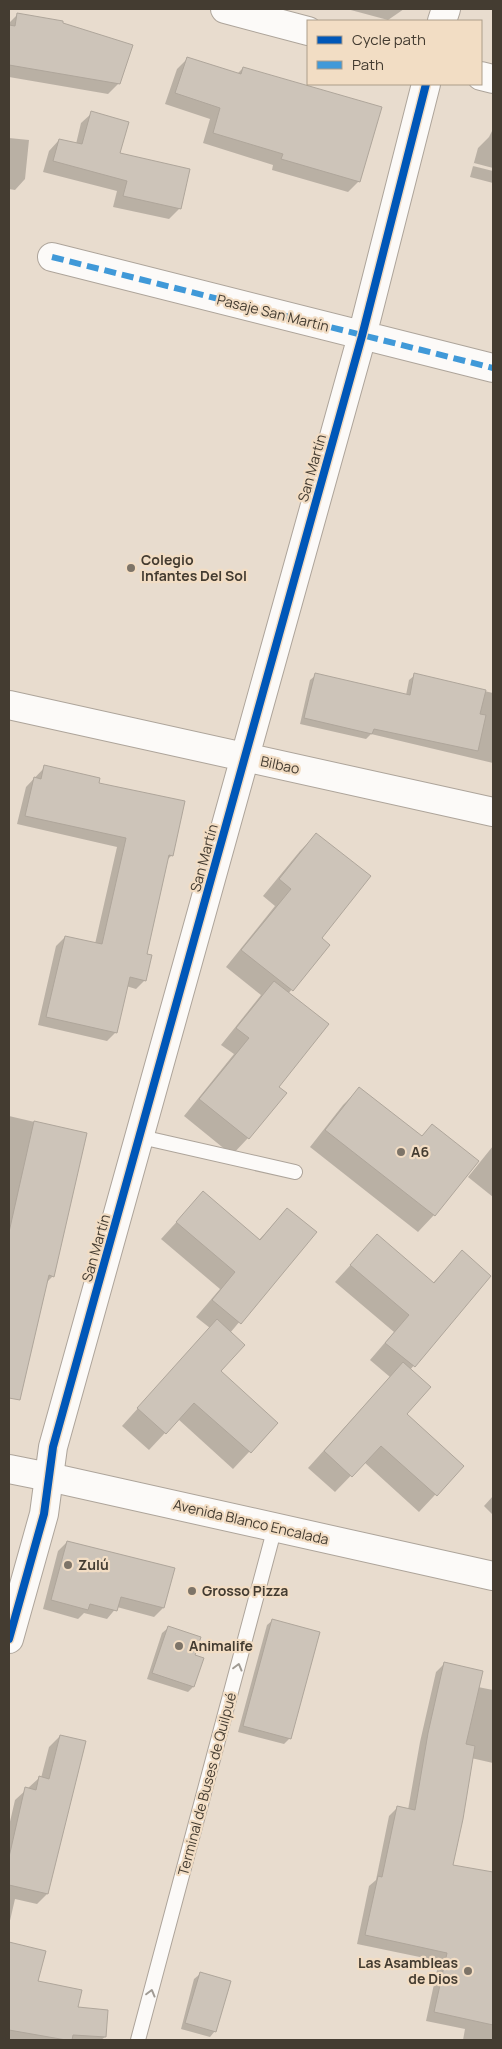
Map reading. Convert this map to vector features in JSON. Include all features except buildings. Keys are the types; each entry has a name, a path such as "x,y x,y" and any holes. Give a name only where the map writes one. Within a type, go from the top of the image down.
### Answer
{"street":[{"path":"225,9 307,31"},
{"name":"San Martín","path":"9,1639 44,1514 56,1437 362,336 426,85"},
{"name":"Pasaje San Martín","path":"52,258 493,368"},
{"name":"Bilbao","path":"9,705 493,812"},
{"name":"Avenida Blanco Encalada","path":"9,1469 49,1476 493,1576"}],"lane":[{"path":"140,1137 295,1172"},
{"name":"Terminal de Buses de Quilpué","path":"138,2040 275,1527"}],"marked path":[{"path":"52,257 493,368"}],"cycle path":[{"path":"9,1639 44,1514 53,1447 362,336 426,85"}],"place":[{"name":"Colegio Infantes Del Sol","path":"131,568"},
{"name":"A6","path":"401,1152"},
{"name":"Zulú","path":"68,1565"},
{"name":"Grosso Pizza","path":"192,1591"},
{"name":"Animalife","path":"179,1646"},
{"name":"Las Asambleas de Dios","path":"468,1971"}]}
